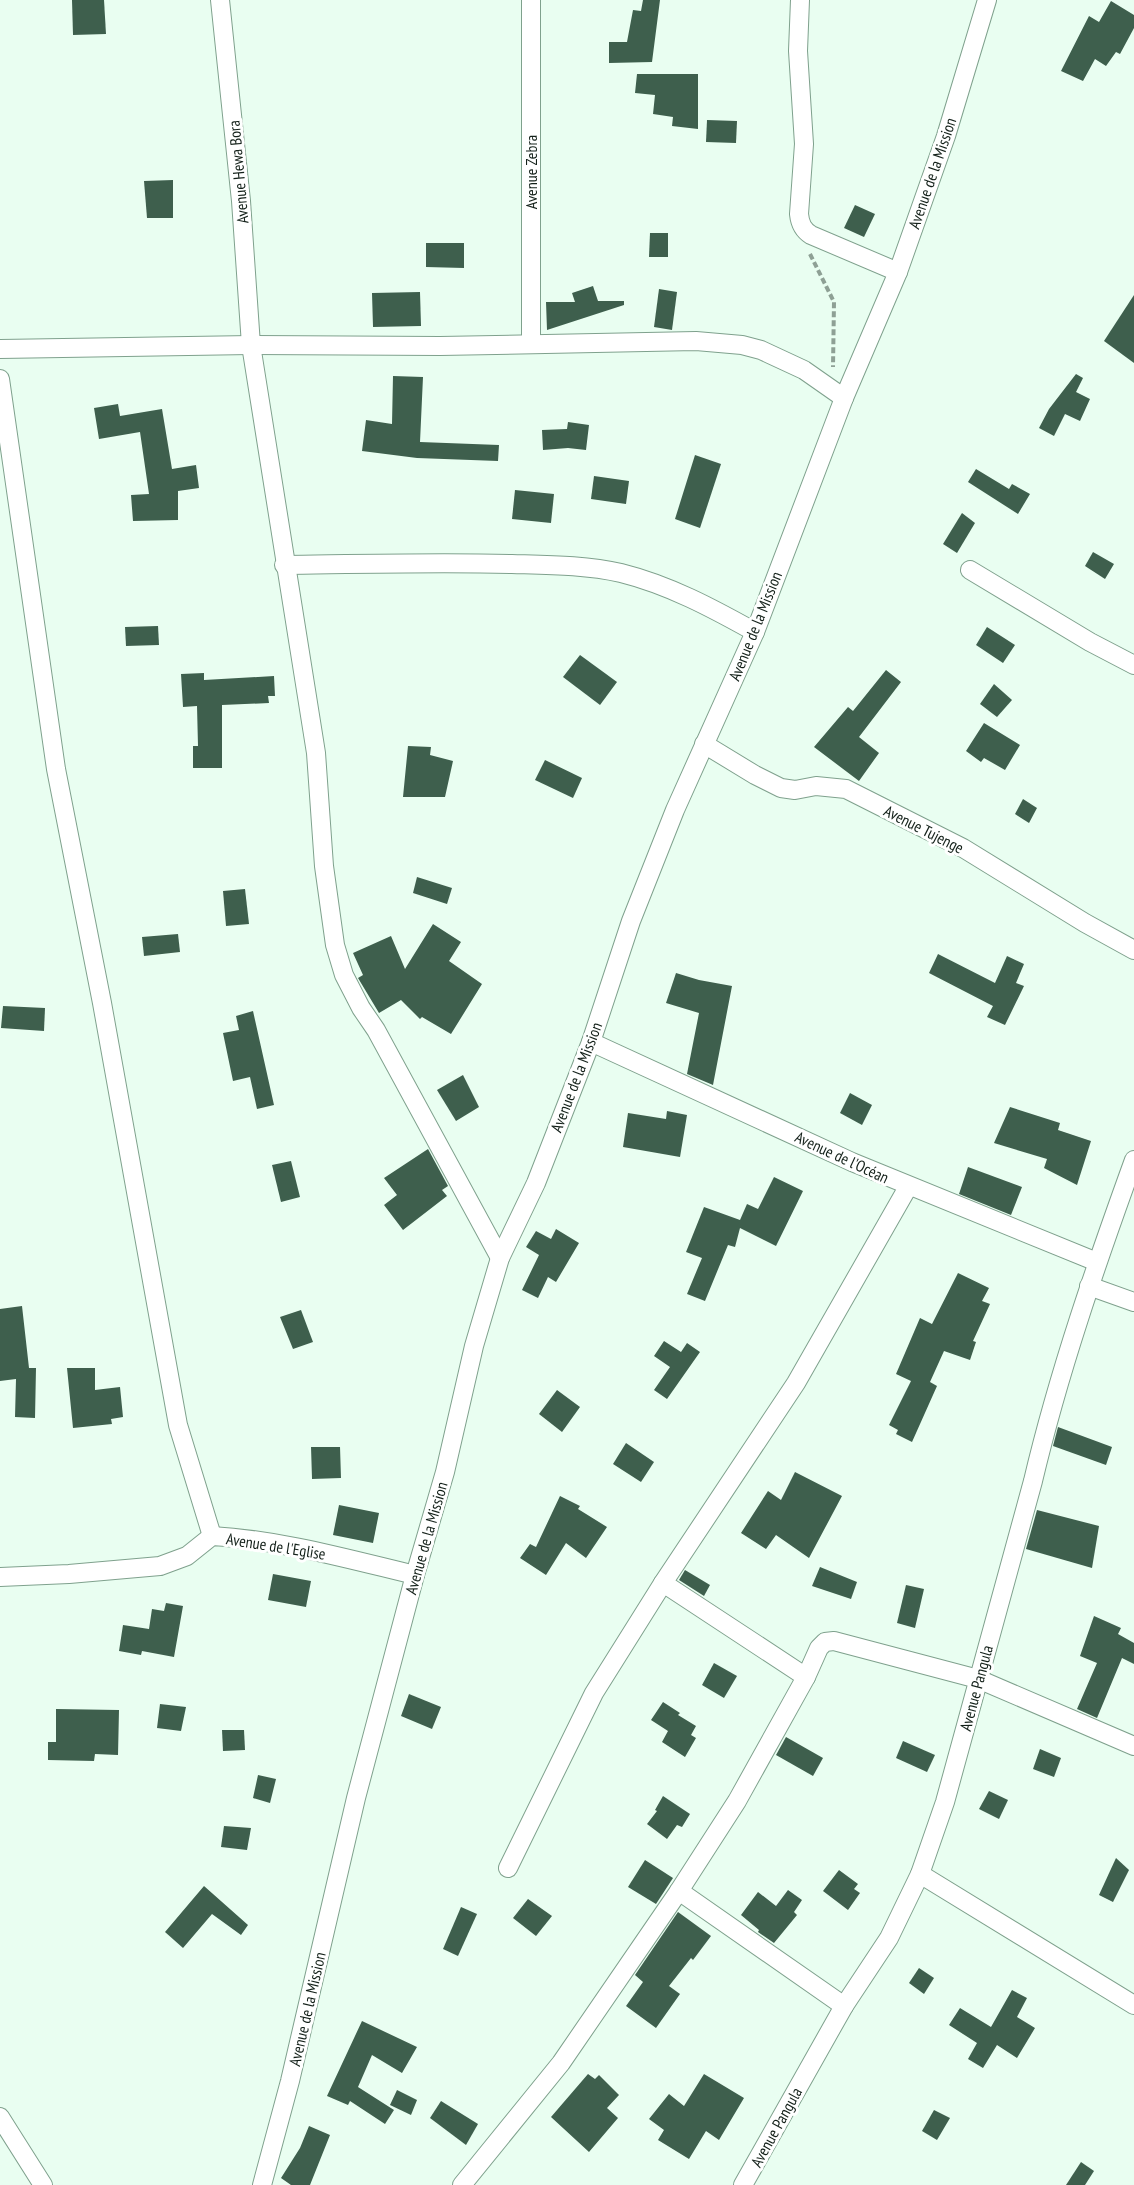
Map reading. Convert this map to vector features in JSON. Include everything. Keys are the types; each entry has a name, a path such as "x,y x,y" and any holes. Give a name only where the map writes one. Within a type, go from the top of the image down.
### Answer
{"street":[{"name":"Avenue Hewa Bora","path":"220,0 241,201 250,345 316,753 324,866 336,945 344,975 500,1258"},
{"name":"Avenue Zebra","path":"531,0 531,344"},
{"path":"800,0 798,51 804,144 799,214 803,228 812,236 898,272"},
{"name":"Avenue de la Mission","path":"262,2185 290,2081 356,1798 444,1472 474,1346 500,1258 536,1183 591,1042 631,921 704,744 755,632 844,398 898,272 946,136 987,0"},
{"path":"0,349 531,344 667,340 742,345 761,350 804,370 844,398"},
{"path":"0,379 56,769 102,1003 176,1414 212,1536"},
{"path":"284,565 467,562 568,566 620,573 656,583 709,606 755,632"},
{"path":"970,570 1090,642 1134,665"},
{"name":"Avenue Tujenge","path":"704,744 781,788 795,790 833,786 858,795 963,849 1134,950"},
{"name":"Avenue de l'Océan","path":"591,1042 908,1186 1097,1262"},
{"name":"Avenue Pangula","path":"743,2185 844,2006 889,1938 920,1874 945,1802 1045,1431 1089,1286 1134,1160"},
{"path":"508,1868 594,1693 663,1583 796,1383 908,1186"},
{"path":"1089,1286 1134,1302"},
{"name":"Avenue de l'Eglise","path":"0,1577 160,1566 187,1556 212,1536 249,1538 339,1556 415,1575"},
{"path":"663,1583 806,1677"},
{"path":"462,2185 561,2063 679,1891 736,1801 806,1677 822,1644 829,1640 978,1679 1134,1746"},
{"path":"920,1874 1134,2005"},
{"path":"679,1891 844,2006"},
{"path":"0,2116 43,2185"}],"path":[{"path":"812,236 810,256 834,303 833,368"}],"building":[{"path":"72,0 104,0 106,34 73,35"},
{"path":"643,0 660,0 652,62 609,63 609,42 627,42 633,10 641,11"},
{"path":"1111,1 1134,15 1134,28 1120,54 1116,52 1106,66 1095,59 1083,81 1061,71 1089,16 1099,22"},
{"path":"637,74 698,74 698,129 672,126 673,117 653,114 655,95 635,93"},
{"path":"707,120 737,121 736,143 706,142"},
{"path":"173,180 173,218 147,218 144,181"},
{"path":"855,205 875,214 864,237 844,228"},
{"path":"650,233 668,233 668,257 649,257"},
{"path":"426,243 464,243 464,268 426,267"},
{"path":"593,286 598,301 624,301 624,305 547,330 546,302 575,302 572,293"},
{"path":"659,289 677,292 672,330 654,327"},
{"path":"420,292 421,326 373,327 372,293"},
{"path":"1134,295 1134,363 1104,341"},
{"path":"1076,374 1083,378 1076,392 1090,399 1080,421 1065,414 1054,436 1039,428 1049,409"},
{"path":"393,376 423,377 420,442 499,445 498,461 417,458 362,451 366,420 392,424"},
{"path":"118,404 120,416 162,409 172,469 196,465 199,488 178,491 178,520 133,521 131,495 149,494 140,432 99,439 94,408"},
{"path":"568,422 589,425 586,450 568,448 543,450 542,430 567,429"},
{"path":"695,455 721,464 700,528 675,519"},
{"path":"976,469 1009,489 1012,484 1030,494 1018,514 968,482"},
{"path":"594,476 629,481 626,504 591,499"},
{"path":"515,490 554,494 551,523 512,519"},
{"path":"962,513 975,523 957,553 943,544"},
{"path":"1093,552 1114,564 1105,579 1085,566"},
{"path":"158,626 159,645 126,646 125,627"},
{"path":"987,627 1015,645 1003,663 976,645"},
{"path":"580,655 617,682 600,705 563,677"},
{"path":"886,670 901,682 859,737 879,753 859,781 814,747 848,707 853,711"},
{"path":"204,673 204,680 274,676 275,696 268,696 269,703 222,705 222,768 193,768 193,746 198,746 197,706 183,707 181,674"},
{"path":"994,684 1012,700 997,717 980,704"},
{"path":"984,723 1020,745 1005,770 984,758 981,762 966,751"},
{"path":"408,746 431,747 430,755 453,761 445,797 403,797"},
{"path":"545,760 582,778 573,798 535,780"},
{"path":"1023,799 1037,808 1029,823 1015,814"},
{"path":"417,877 452,888 447,904 413,893"},
{"path":"245,889 249,924 226,926 223,891"},
{"path":"433,924 461,942 449,961 482,984 451,1034 422,1017 420,1019 401,1000 379,1013 358,978 363,975 353,953 391,936 405,969"},
{"path":"178,934 180,952 144,956 142,937"},
{"path":"938,954 995,983 1007,956 1024,964 1016,983 1024,986 1005,1025 987,1017 993,1006 929,973"},
{"path":"676,973 732,986 713,1085 687,1074 699,1013 666,1003"},
{"path":"3,1006 45,1008 44,1031 1,1028"},
{"path":"253,1011 274,1105 257,1109 250,1077 233,1081 223,1033 239,1030 236,1016"},
{"path":"463,1075 479,1107 456,1121 437,1090"},
{"path":"850,1093 872,1105 862,1125 840,1113"},
{"path":"1010,1107 1060,1123 1058,1130 1091,1141 1077,1185 1044,1168 1047,1159 994,1143"},
{"path":"667,1111 687,1115 680,1157 623,1147 628,1113 666,1119"},
{"path":"428,1149 448,1186 442,1190 447,1196 403,1230 384,1205 397,1195 384,1178"},
{"path":"291,1161 300,1197 281,1202 272,1165"},
{"path":"968,1167 1022,1187 1011,1215 959,1194"},
{"path":"774,1177 803,1191 776,1246 740,1228 735,1247 728,1245 705,1301 687,1294 702,1258 686,1252 704,1207 740,1220 747,1204 758,1209"},
{"path":"556,1229 579,1243 556,1282 548,1277 538,1298 522,1290 539,1255 526,1247 536,1231 551,1239"},
{"path":"958,1273 989,1288 982,1301 990,1304 973,1341 976,1342 970,1360 944,1351 930,1382 937,1386 912,1442 896,1434 898,1430 889,1425 911,1381 896,1374 920,1318 932,1324"},
{"path":"22,1306 29,1368 36,1368 35,1418 15,1417 16,1379 0,1381 0,1309"},
{"path":"301,1310 313,1342 293,1349 280,1317"},
{"path":"664,1341 681,1352 687,1343 700,1352 667,1399 654,1390 670,1367 654,1356"},
{"path":"67,1368 95,1368 95,1390 120,1387 123,1417 111,1419 112,1424 73,1428"},
{"path":"557,1390 580,1407 562,1432 539,1414"},
{"path":"1058,1427 1112,1447 1106,1465 1053,1446"},
{"path":"626,1443 654,1462 641,1482 613,1464"},
{"path":"311,1447 340,1447 341,1478 312,1479"},
{"path":"795,1472 842,1496 809,1558 776,1535 766,1549 741,1533 768,1491 781,1500"},
{"path":"560,1496 580,1506 578,1509 607,1527 586,1558 566,1543 546,1575 520,1558 530,1544 536,1547"},
{"path":"339,1505 379,1513 373,1543 333,1535"},
{"path":"1037,1510 1099,1526 1092,1568 1026,1549"},
{"path":"820,1567 857,1582 851,1599 812,1586"},
{"path":"685,1570 710,1585 704,1596 679,1580"},
{"path":"273,1574 311,1581 306,1607 268,1600"},
{"path":"906,1585 924,1589 915,1628 897,1623"},
{"path":"166,1603 183,1606 174,1657 142,1651 141,1655 119,1651 123,1625 149,1629 152,1609 164,1611"},
{"path":"1094,1616 1121,1628 1118,1634 1134,1643 1134,1664 1122,1658 1097,1718 1077,1709 1097,1663 1080,1656"},
{"path":"714,1663 737,1676 724,1698 702,1685"},
{"path":"409,1694 441,1707 432,1729 401,1716"},
{"path":"663,1702 696,1726 691,1735 696,1738 685,1757 662,1742 668,1731 651,1720"},
{"path":"160,1704 186,1707 181,1731 157,1728"},
{"path":"56,1709 119,1710 118,1755 95,1754 94,1761 48,1760 48,1742 56,1742"},
{"path":"222,1730 244,1730 245,1750 223,1751"},
{"path":"786,1737 823,1758 813,1776 776,1755"},
{"path":"903,1741 935,1755 927,1772 896,1758"},
{"path":"1040,1749 1061,1758 1054,1777 1033,1769"},
{"path":"258,1775 276,1779 270,1803 253,1798"},
{"path":"989,1791 1008,1800 999,1819 979,1809"},
{"path":"663,1796 690,1814 682,1827 677,1825 667,1839 647,1824 657,1811 655,1810"},
{"path":"224,1826 251,1828 247,1850 221,1847"},
{"path":"1116,1858 1129,1870 1113,1902 1099,1895"},
{"path":"645,1860 673,1878 656,1904 628,1887"},
{"path":"839,1870 858,1884 854,1889 860,1893 848,1910 823,1891"},
{"path":"204,1886 248,1925 241,1935 212,1914 183,1948 165,1932"},
{"path":"788,1890 802,1900 794,1912 797,1915 774,1943 758,1932 759,1930 741,1915 758,1892 776,1906"},
{"path":"528,1899 552,1916 536,1936 513,1918"},
{"path":"461,1907 477,1914 458,1956 443,1949"},
{"path":"678,1912 711,1936 669,1986 680,1994 656,2028 626,2006 643,1982 635,1975"},
{"path":"919,1968 934,1978 924,1994 909,1983"},
{"path":"1012,1990 1027,1998 1017,2017 1035,2028 1017,2058 997,2045 983,2068 968,2059 977,2043 949,2025 960,2008 991,2027"},
{"path":"362,2021 417,2047 402,2073 372,2055 358,2087 394,2110 385,2124 350,2101 348,2105 327,2096"},
{"path":"588,2074 595,2079 599,2075 619,2095 607,2108 618,2118 589,2152 551,2117"},
{"path":"704,2074 744,2098 719,2140 706,2131 689,2159 658,2140 664,2130 649,2119 669,2094 684,2106"},
{"path":"397,2090 417,2100 411,2115 390,2105"},
{"path":"441,2101 478,2124 466,2145 430,2118"},
{"path":"934,2110 950,2118 937,2140 922,2131"},
{"path":"309,2126 330,2135 310,2185 291,2185 281,2178 300,2148"},
{"path":"1081,2162 1094,2171 1085,2185 1066,2185"}]}
